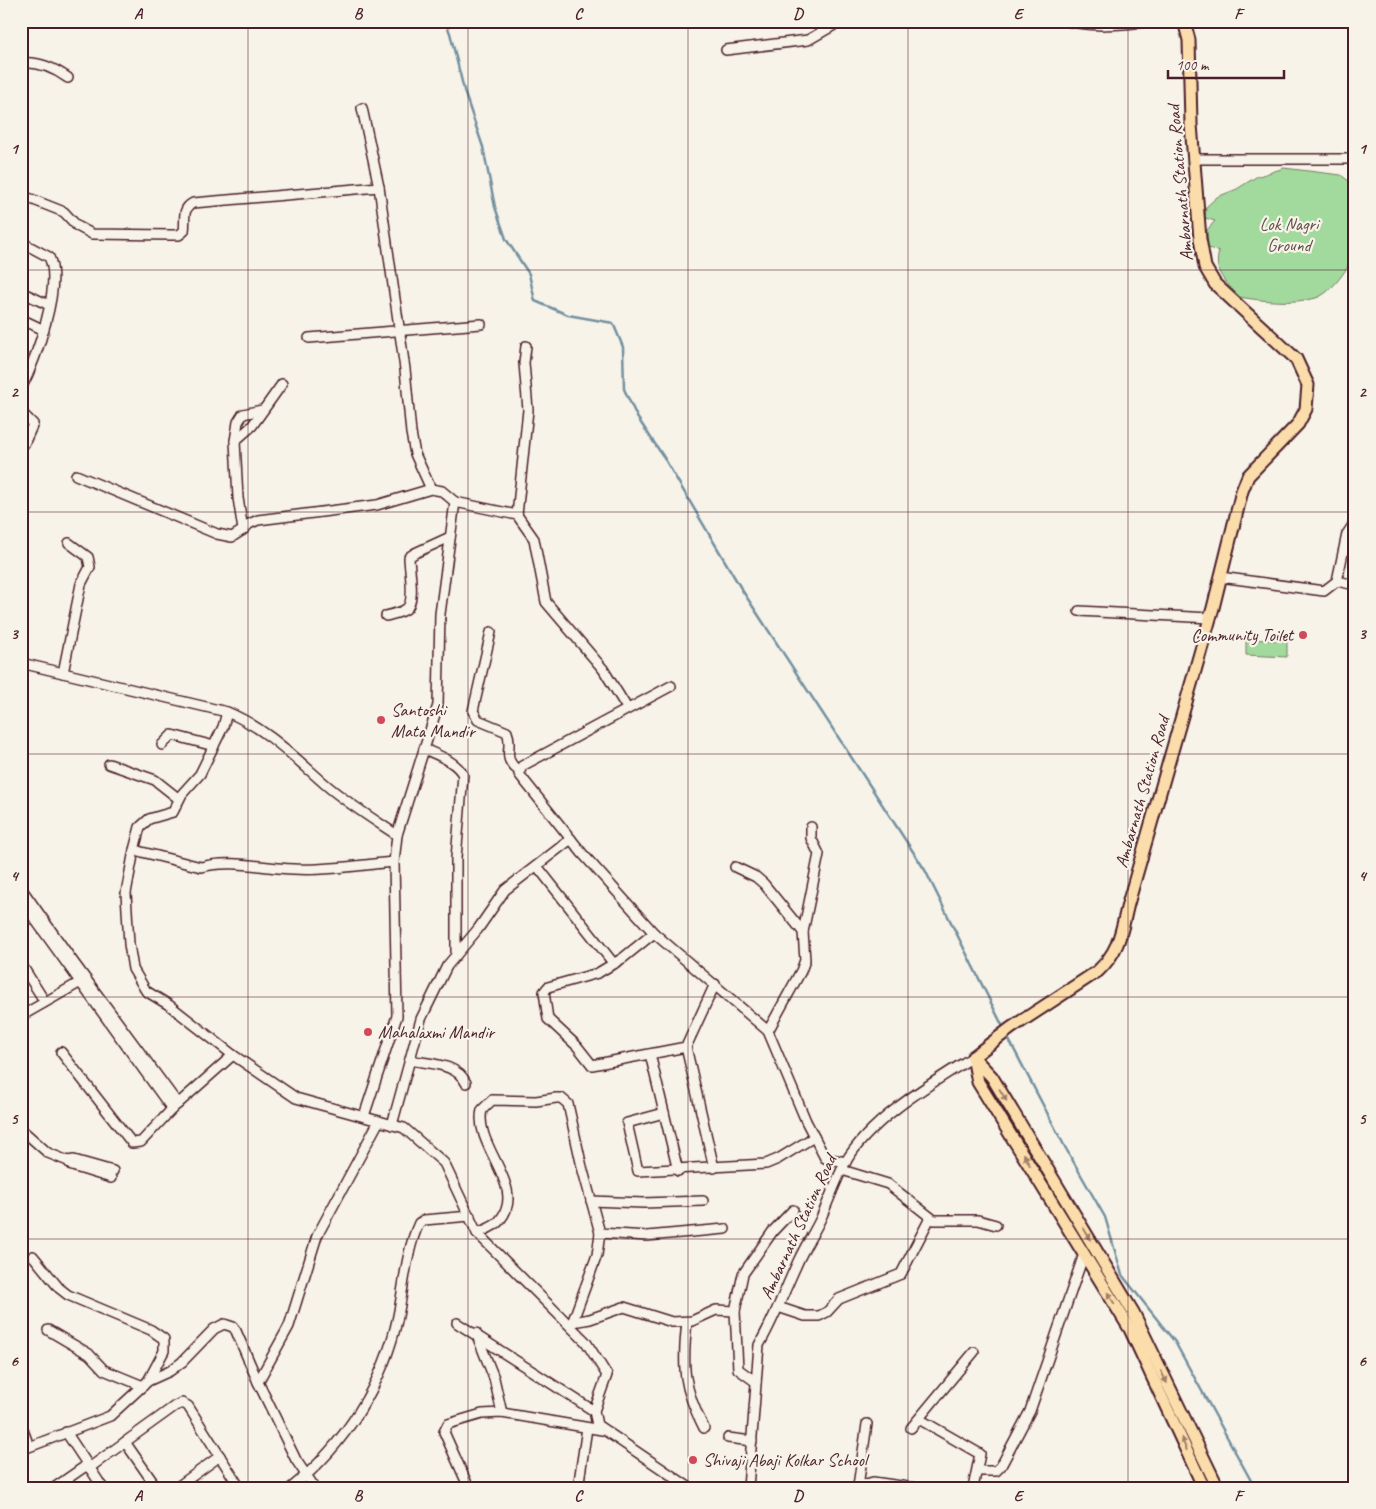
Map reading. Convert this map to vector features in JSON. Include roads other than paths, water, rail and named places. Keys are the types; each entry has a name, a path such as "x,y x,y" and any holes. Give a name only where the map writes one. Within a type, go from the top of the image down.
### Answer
{"main road":[{"name":"Ambarnath Station Road","path":"973,1057 1011,1028 1098,971 1111,959 1118,946 1128,904 1210,618 1248,476 1298,424 1306,409 1308,385 1296,359 1215,284 1205,267 1200,239 1191,124 1189,40 1184,21"},
{"path":"973,1057 978,1082 1130,1329 1204,1488"},
{"path":"973,1057 992,1077 1133,1312 1218,1488"}],"street":[{"path":"726,50 808,40 823,34 840,21"},
{"path":"1066,21 1080,24 1113,25 1154,21"},
{"path":"21,63 41,64 55,69 68,78"},
{"path":"362,108 379,187 411,433 415,454 431,488"},
{"path":"1195,159 1355,159"},
{"path":"21,195 64,212 77,226 92,234 179,235 184,231 186,208 193,203 379,187"},
{"path":"21,242 43,252 52,263 53,275 44,330 21,389"},
{"path":"21,292 49,305"},
{"path":"21,319 44,330"},
{"path":"308,338 480,324"},
{"path":"526,346 528,410 517,516 534,540 546,602 603,668 627,708"},
{"path":"235,440 252,426 282,384"},
{"path":"243,530 238,498 235,440 240,417 249,411 262,410"},
{"path":"21,412 33,424 24,444"},
{"path":"76,475 216,534 232,537 249,524 258,520 377,505 431,488 449,495 455,502 517,516"},
{"path":"364,1116 397,1016 394,862 397,835 438,706 440,614 455,502"},
{"path":"1220,577 1324,591 1337,581 1347,534 1355,522"},
{"path":"386,616 406,609 410,602 409,558 414,553 450,537"},
{"path":"63,673 81,584 90,567 88,557 69,543"},
{"path":"1337,581 1355,586"},
{"path":"1079,611 1210,618"},
{"path":"491,632 473,711 478,720 507,732 509,738 508,756 513,766 519,771 521,778 571,840 654,933 768,1030 814,1137 826,1158 888,1184 930,1218 939,1221 978,1220 996,1224"},
{"path":"21,663 227,712 246,720 269,735 325,784 397,835"},
{"path":"519,771 522,766 671,686"},
{"path":"227,712 224,727 200,774 179,799 173,812 149,819 140,827 126,893 129,944 133,969 146,991 169,1005 233,1055 296,1098 404,1128 444,1163 477,1233 572,1324 607,1375 594,1411 597,1425 690,1488"},
{"path":"162,745 172,736 214,746"},
{"path":"424,749 452,763 460,769 463,775 456,867 456,955"},
{"path":"109,764 155,780 179,799"},
{"path":"768,1030 801,971 806,949 803,932 819,854 811,838 811,826"},
{"path":"392,1125 421,1019 434,989 456,955 478,930 505,890 571,840"},
{"path":"134,850 201,867 209,864 235,864 310,870 394,862"},
{"path":"537,866 614,964"},
{"path":"735,867 756,877 764,884 803,932"},
{"path":"21,888 82,980"},
{"path":"21,900 175,1107"},
{"path":"654,933 614,964 598,972 548,987 543,996 548,1019 577,1046 592,1065 686,1047"},
{"path":"21,964 46,1002"},
{"path":"21,1016 82,980"},
{"path":"714,1168 686,1047 715,984"},
{"path":"61,1052 132,1143 142,1142 175,1107 233,1055"},
{"path":"650,1054 678,1170"},
{"name":"Ambarnath Station Road","path":"748,1488 759,1345 844,1166 875,1126 895,1112 907,1099 973,1057"},
{"path":"410,1060 453,1069 462,1075 466,1083"},
{"path":"477,1233 500,1220 507,1205 504,1180 481,1130 482,1110 492,1100 536,1101 556,1098 565,1100 568,1104 600,1233 597,1255 572,1324"},
{"path":"664,1113 627,1123 637,1170 640,1172 766,1164 778,1159 814,1137"},
{"path":"258,1382 289,1326 318,1236 379,1121"},
{"path":"21,1129 48,1153 68,1161 74,1160 112,1175"},
{"path":"591,1201 643,1203 703,1201"},
{"path":"756,1382 738,1369 735,1311 743,1274 773,1232 793,1210"},
{"path":"291,1488 306,1476 328,1453 351,1424 377,1382 389,1351 419,1223 424,1220 470,1216"},
{"path":"778,1307 805,1316 819,1316 827,1312 838,1300 901,1274 930,1218"},
{"path":"600,1233 647,1236 726,1229"},
{"path":"978,1471 996,1470 1001,1466 1030,1411 1084,1254"},
{"path":"33,1256 59,1288 68,1295 151,1330 164,1339 164,1351 145,1384"},
{"path":"572,1324 624,1307 672,1322 687,1322 716,1310 735,1311"},
{"path":"687,1322 683,1361 689,1396 704,1428"},
{"path":"457,1323 476,1333 594,1411"},
{"path":"21,1425 25,1448 110,1416 145,1384 176,1366 214,1329 224,1324 233,1326 236,1331 258,1382 306,1476 315,1488"},
{"path":"48,1330 88,1354 104,1370 145,1384"},
{"path":"476,1333 494,1378 502,1412"},
{"path":"911,1428 974,1352"},
{"path":"56,1487 182,1403 188,1406 240,1488"},
{"path":"469,1488 444,1432 446,1426 482,1414 502,1412 602,1430"},
{"path":"919,1419 978,1451 981,1457 973,1488"},
{"path":"867,1424 854,1487 873,1482 915,1488"},
{"path":"578,1488 587,1428"},
{"path":"66,1432 103,1488"},
{"path":"728,1438 752,1441"},
{"path":"125,1442 156,1488"},
{"path":"176,1488 220,1456"}],"waterway":[{"path":"445,21 450,33 465,94 483,147 495,207 506,239 529,274 535,301 568,315 613,323 623,347 624,389 637,417 663,456 742,590 925,870 1004,1029"},
{"path":"1007,1036 1065,1147 1105,1217 1122,1275 1175,1342 1255,1488"}],"place":[{"name":"Community Toilet","path":"1303,635"},
{"name":"Santoshi Mata Mandir","path":"381,720"},
{"name":"Mahalaxmi Mandir","path":"368,1032"},
{"name":"Shivaji Abaji Kolkar School","path":"693,1460"}],"park label":[{"name":"Lok Nagri Ground","path":"1289,234"}]}
